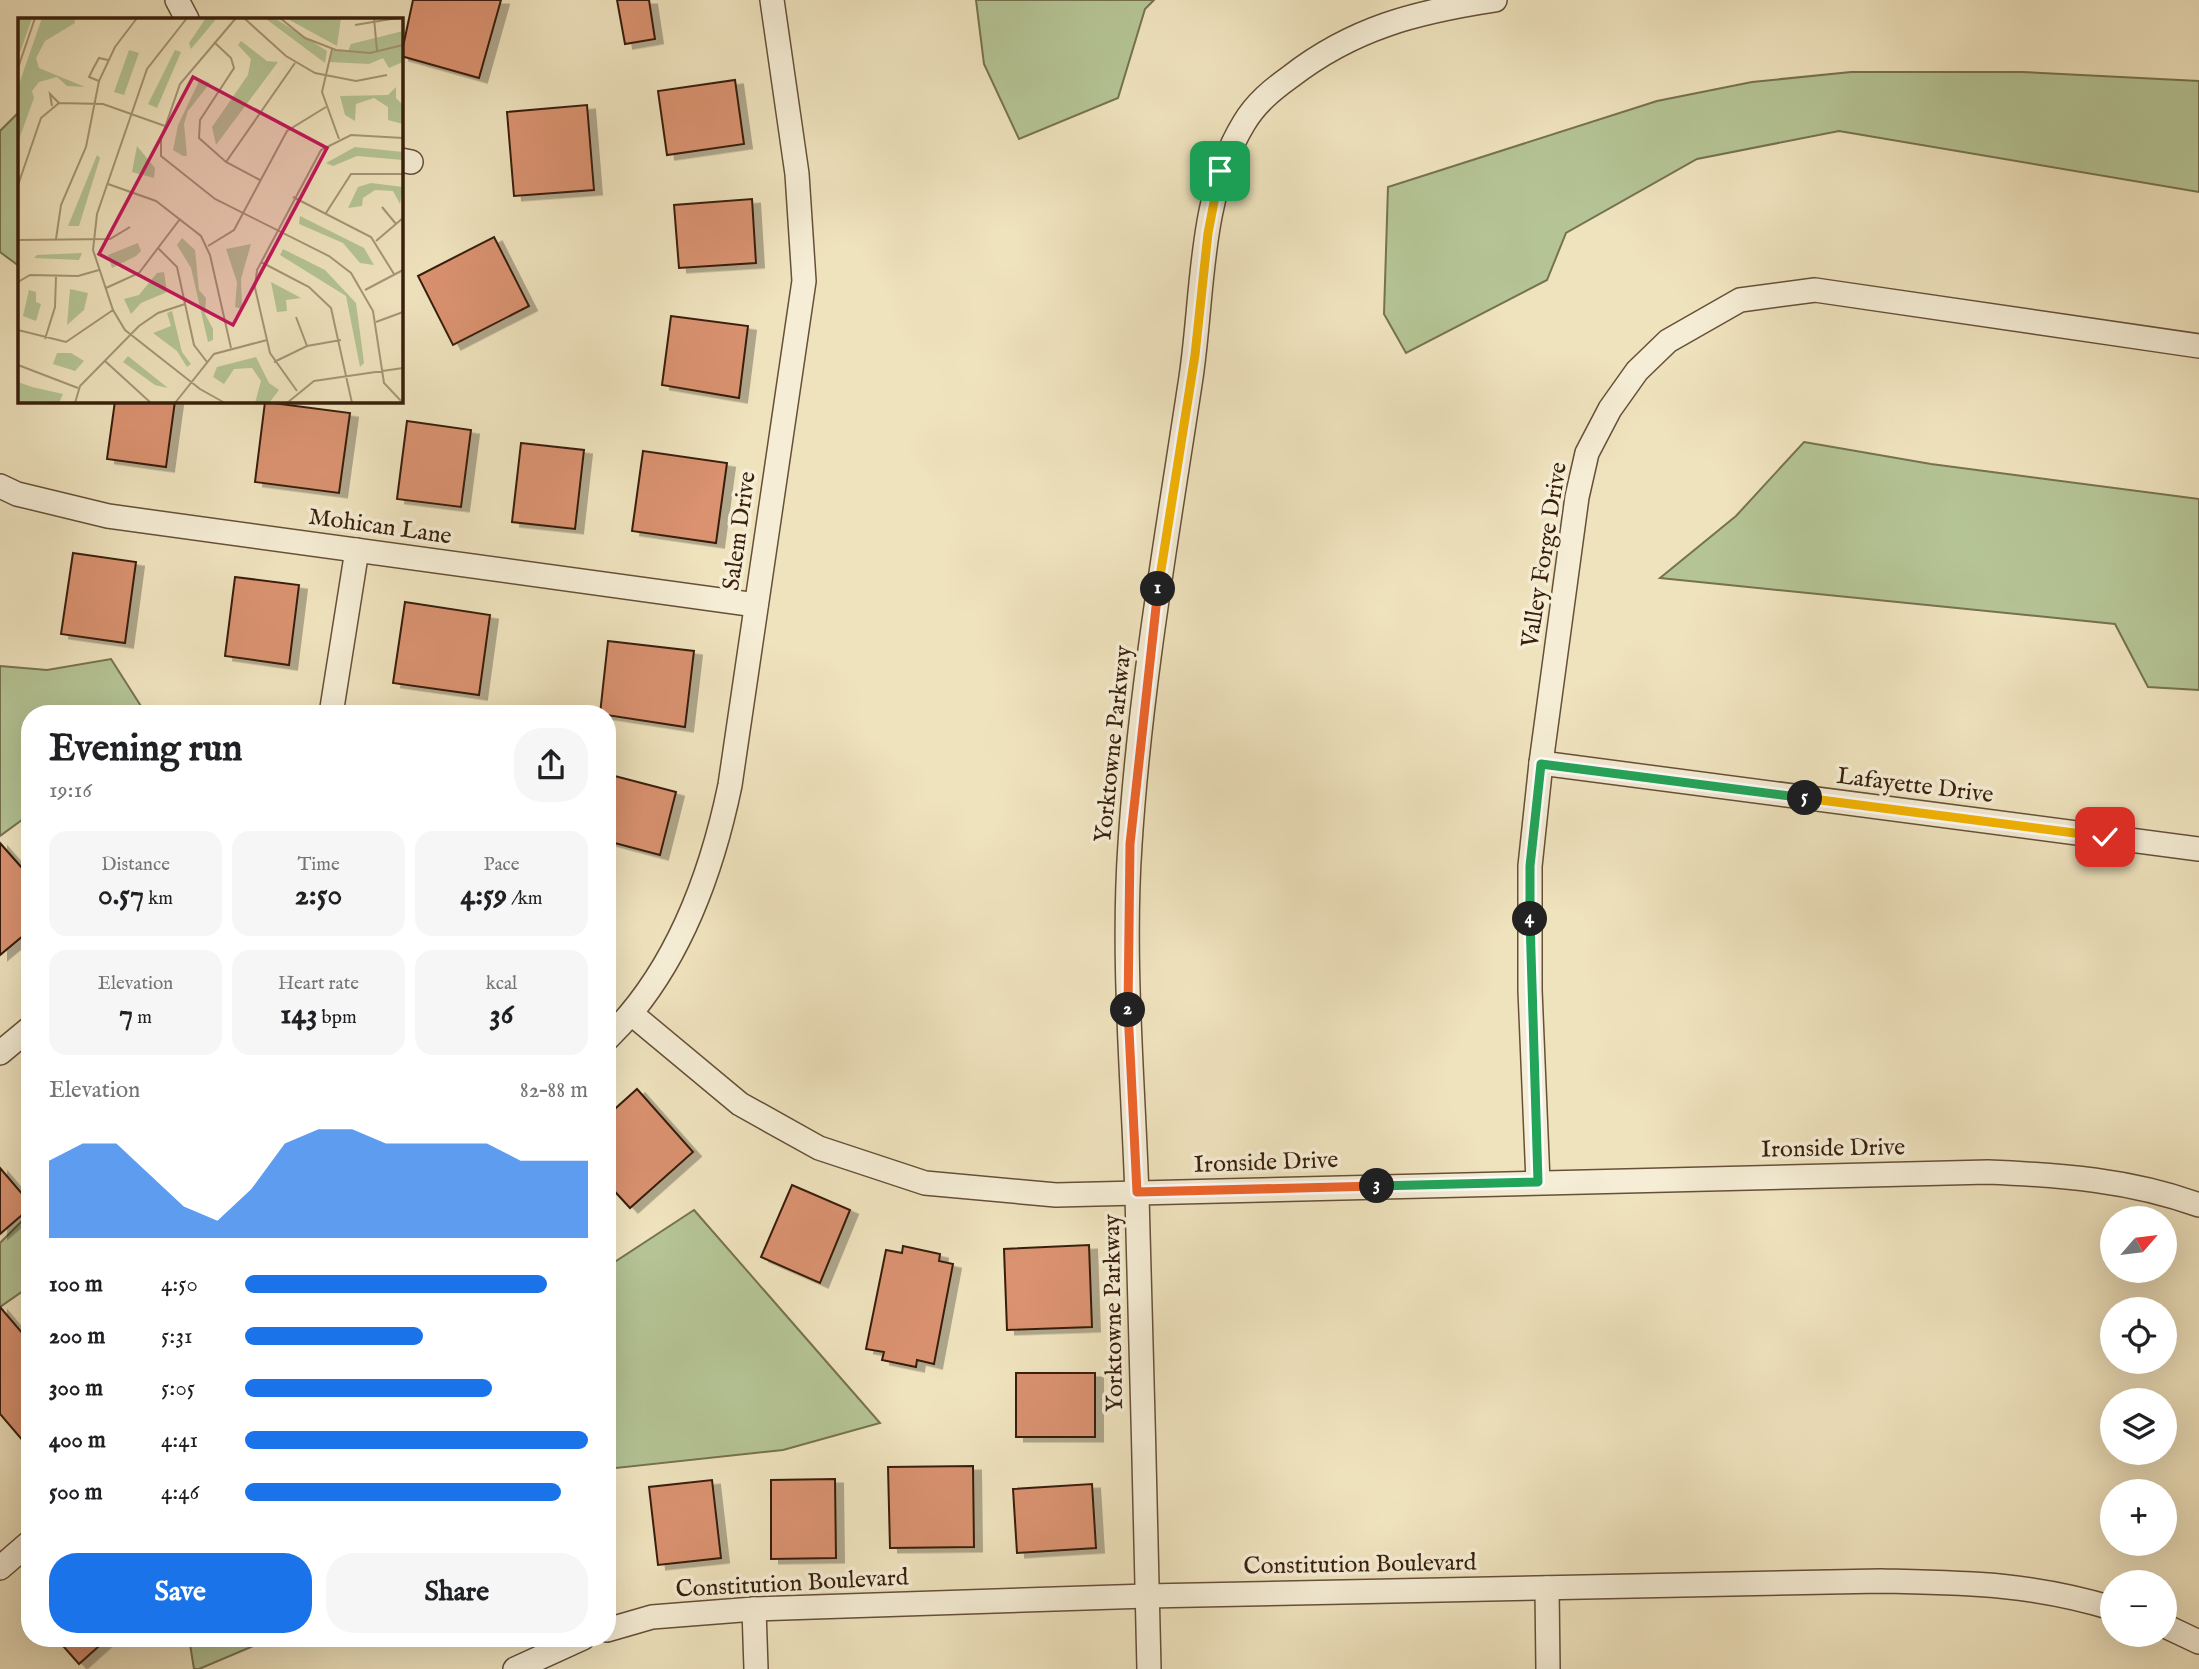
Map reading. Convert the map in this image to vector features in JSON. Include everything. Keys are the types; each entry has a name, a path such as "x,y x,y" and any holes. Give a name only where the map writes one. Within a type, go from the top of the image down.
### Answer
{"street":[{"path":"177,0 186,18"},
{"name":"Salem Drive","path":"616,1031 633,1015 671,955 718,844 730,785 804,281 797,174 772,0"},
{"name":"Yorktowne Parkway","path":"1149,1669 1137,1192 1126,977 1130,844 1152,628 1195,355 1208,233 1220,171 1244,122 1263,97 1321,52 1356,34 1432,10 1495,0"},
{"name":"Valley Forge Drive","path":"1538,1182 1530,990 1530,866 1541,764 1577,497 1587,453 1610,409 1637,372 1668,341 1706,316 1740,300 1815,290 2199,346"},
{"name":"Mohican Lane","path":"0,486 17,494 108,516 756,605"},
{"path":"332,705 357,550"},
{"name":"Lafayette Drive","path":"1541,764 2199,849"},
{"name":"Ironside Drive","path":"633,1015 740,1104 819,1149 925,1183 1056,1195 1988,1172 2081,1176 2157,1190 2199,1205"},
{"path":"0,1053 21,1036"},
{"path":"0,1568 21,1550"},
{"name":"Constitution Boulevard","path":"616,1628 652,1618 754,1609 1147,1596 1881,1581 1996,1583 2061,1592 2100,1604"},
{"path":"1547,1588 1548,1669"},
{"path":"754,1609 756,1669"},
{"path":"2177,1632 2199,1642"},
{"path":"516,1669 564,1647"}],"green space":[{"path":"976,0 1154,0 1145,9 1118,98 1019,139 984,64"},
{"path":"1851,72 2022,72 2199,81 2199,192 1839,131 1697,159 1566,233 1547,280 1406,353 1384,314 1388,187 1657,101 1752,82"},
{"path":"18,113 18,265 0,252 0,131"},
{"path":"1804,442 1931,464 2199,499 2199,690 2148,687 2115,624 1660,578 1736,516"},
{"path":"111,659 140,705 21,705 21,821 0,836 0,666 47,670"},
{"path":"694,1210 880,1423 783,1450 616,1468 616,1261"},
{"path":"21,1222 21,1292 0,1307 0,1243"},
{"path":"190,1647 251,1647 199,1669 194,1669"}],"building":[{"path":"413,0 501,0 479,78 402,56"},
{"path":"617,0 649,0 655,39 625,44"},
{"path":"735,80 744,144 667,155 658,91"},
{"path":"587,105 594,190 514,196 507,112"},
{"path":"752,199 756,263 679,268 674,205"},
{"path":"494,237 529,306 453,345 418,276"},
{"path":"671,316 748,326 739,398 662,385"},
{"path":"115,402 175,402 166,467 107,459"},
{"path":"265,402 350,413 339,493 255,482"},
{"path":"407,421 471,430 461,507 397,499"},
{"path":"521,443 584,450 575,529 512,522"},
{"path":"643,451 727,463 716,543 632,531"},
{"path":"73,553 136,562 125,643 61,634"},
{"path":"235,577 299,585 289,665 225,656"},
{"path":"405,602 490,615 479,695 393,683"},
{"path":"608,641 694,651 685,727 616,716 616,705 601,705"},
{"path":"616,776 676,792 660,855 616,843"},
{"path":"0,843 21,867 21,938 0,955"},
{"path":"637,1089 693,1152 630,1208 616,1193 616,1108"},
{"path":"0,1168 21,1192 21,1216 0,1234"},
{"path":"792,1185 850,1210 820,1283 761,1257"},
{"path":"1089,1245 1092,1327 1007,1330 1004,1249"},
{"path":"903,1246 940,1254 939,1261 953,1264 934,1364 917,1360 916,1367 882,1360 884,1352 866,1349 886,1250 902,1253"},
{"path":"0,1307 21,1332 21,1438 0,1414"},
{"path":"1016,1373 1095,1373 1095,1437 1016,1437"},
{"path":"973,1466 974,1547 890,1548 888,1467"},
{"path":"835,1479 836,1558 771,1559 771,1480"},
{"path":"712,1480 721,1558 658,1565 649,1487"},
{"path":"1092,1484 1096,1548 1017,1553 1013,1489"},
{"path":"64,1647 98,1647 79,1664"}],"route":[{"path":"1220,171 1208,233 1195,355 1152,628 1130,844 1126,977 1137,1192 1538,1182 1530,990 1530,866 1541,764 2105,837"}]}
